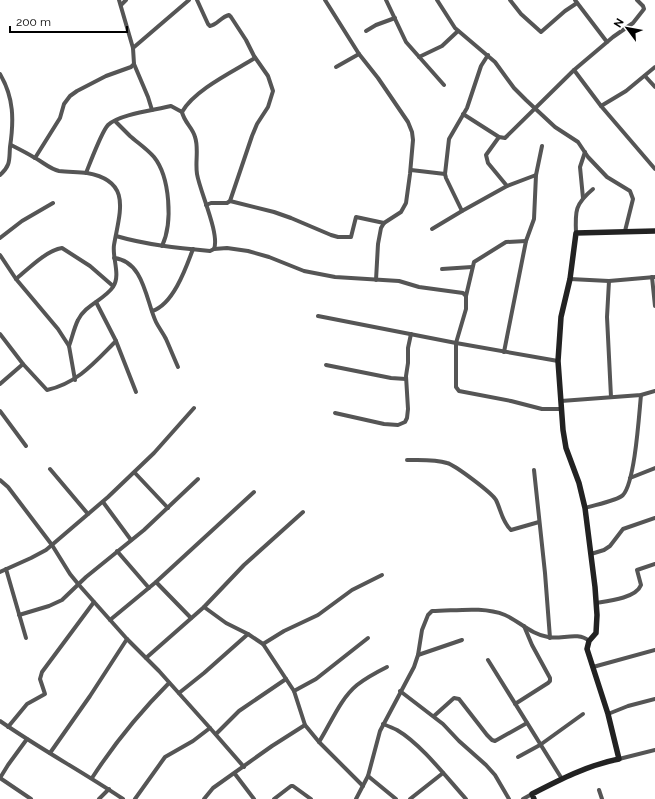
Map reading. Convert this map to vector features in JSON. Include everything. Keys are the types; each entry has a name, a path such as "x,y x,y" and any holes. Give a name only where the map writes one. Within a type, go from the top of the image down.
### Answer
{"street":[{"path":"119,0 133,48 134,64 152,110"},
{"path":"121,5 126,0"},
{"path":"133,48 189,0"},
{"path":"198,0 210,26 214,25 225,16 229,15 231,17 246,40 255,58 268,76 272,87 272,96 268,107 257,124 252,136 230,201"},
{"path":"325,0 359,54 378,78 408,122 412,132 413,140 409,189 404,208 398,215 384,223 380,232 376,280"},
{"path":"386,0 403,37 444,85"},
{"path":"437,0 458,31 495,62 514,88 555,127 578,142 607,177 626,188 632,194 633,199 624,231"},
{"path":"510,0 521,14 540,32 576,2 607,42"},
{"path":"463,114 499,137 505,138 574,70 607,42 633,23 643,11 643,6 637,0"},
{"path":"366,31 376,25 395,18"},
{"path":"419,57 442,46 458,31"},
{"path":"336,67 359,54"},
{"path":"462,211 444,174 449,139 463,114 482,66 488,55"},
{"path":"182,112 206,88 255,58"},
{"path":"35,158 60,118 64,104 70,96 106,76 131,67 134,64"},
{"path":"601,106 620,96 655,67"},
{"path":"574,70 601,106 655,169"},
{"path":"0,74 5,82 13,109 10,160 0,175"},
{"path":"645,76 655,87"},
{"path":"86,173 106,129 115,121 128,116 171,106 182,112 196,138 197,174 215,238 214,249"},
{"path":"115,121 153,156 163,174 169,204 169,215 166,239 162,246"},
{"path":"499,137 486,155 486,159 507,186"},
{"path":"11,145 55,169 86,173 104,178 111,182 118,192 121,210 114,252 116,278 113,286 88,308 78,320 70,346 75,380"},
{"path":"504,352 508,328 517,295 526,241 534,219 536,175 542,146"},
{"path":"583,198 580,167 585,152"},
{"path":"411,170 444,174"},
{"path":"432,229 507,186 536,175"},
{"path":"593,189 578,205 570,279 561,317 558,361 563,430 566,448 580,488 585,508 596,603 596,633 589,641 587,649 608,714 619,759"},
{"path":"206,205 211,202 227,203 230,201 274,212 338,237 351,237 356,217 384,223"},
{"path":"0,238 22,221 53,203"},
{"path":"576,234 655,231"},
{"path":"116,236 136,242 162,246 210,251 214,249 227,248 248,251 318,274 343,278 399,281 419,287 463,292 466,296"},
{"path":"526,241 506,242 474,262 466,296 466,310 456,343 456,387 459,391 542,409 561,409"},
{"path":"16,279 48,253 62,248 90,266 113,286"},
{"path":"152,311 159,308 173,293 185,271 192,249"},
{"path":"0,255 16,279 58,329 70,346"},
{"path":"114,258 126,262 136,273 146,291 156,322 166,339 178,367"},
{"path":"442,268 472,267"},
{"path":"570,279 608,281 654,277 655,306"},
{"path":"608,281 607,317 611,397"},
{"path":"96,302 116,341 136,392"},
{"path":"318,316 558,361"},
{"path":"0,334 23,364 47,390 75,380 82,375 116,341"},
{"path":"335,413 384,424 402,424 407,418 408,408 406,379 408,348 411,334"},
{"path":"0,384 23,364"},
{"path":"326,365 390,378 406,379"},
{"path":"561,401 641,395 655,391"},
{"path":"585,508 620,497 624,493 630,478 635,454 641,395"},
{"path":"0,572 38,555 103,502 135,473 194,408"},
{"path":"0,412 26,446"},
{"path":"407,460 446,462 454,466 487,491 495,499 502,518 511,530 539,522"},
{"path":"630,478 655,468"},
{"path":"50,469 88,514"},
{"path":"534,470 550,638"},
{"path":"135,473 168,508"},
{"path":"0,480 8,487 52,545 70,574 79,585 127,639 179,693 244,767"},
{"path":"20,615 56,604 62,600 198,480"},
{"path":"110,620 156,582 254,492"},
{"path":"103,502 131,540"},
{"path":"146,658 204,607 244,565 303,512"},
{"path":"591,554 604,550 610,546 623,529 655,518"},
{"path":"117,551 149,588"},
{"path":"596,603 630,595 642,585 637,570 655,564"},
{"path":"6,569 26,638"},
{"path":"263,644 284,631 318,615 352,590 382,575"},
{"path":"156,582 192,618"},
{"path":"8,727 27,704 45,694 40,678 42,672 94,602"},
{"path":"204,607 226,623 248,634 263,644 294,691 305,725 319,742 363,786"},
{"path":"356,799 368,776 377,739 383,724 414,667 418,655 422,630 428,615 432,611 493,611 514,619 544,637 579,636 586,638 589,641"},
{"path":"515,704 548,684 550,681 550,678 532,645 524,626"},
{"path":"179,693 248,634"},
{"path":"294,691 316,679 368,638"},
{"path":"50,753 90,696 127,639"},
{"path":"418,655 462,640"},
{"path":"593,667 655,650"},
{"path":"488,660 562,779"},
{"path":"319,742 339,708 352,690 358,684 387,667"},
{"path":"216,734 239,711 286,679"},
{"path":"92,778 107,754 134,720 169,683"},
{"path":"400,691 434,716 495,775 509,799"},
{"path":"434,716 454,698 459,699 487,735 495,741 528,723"},
{"path":"608,714 628,706 655,699"},
{"path":"518,757 540,745 583,714"},
{"path":"0,721 27,740 92,778 123,799"},
{"path":"383,724 397,730 407,737 443,773 466,799"},
{"path":"204,799 213,788 235,774 272,746 305,725"},
{"path":"135,799 165,757 193,741 210,728"},
{"path":"27,740 8,764 0,778 31,799"},
{"path":"523,799 533,797 562,779 591,766 655,752"},
{"path":"410,799 443,773"},
{"path":"235,774 254,799"},
{"path":"368,776 396,799"},
{"path":"274,799 291,786 294,786 311,799"},
{"path":"99,799 109,789"},
{"path":"600,790 602,799"}]}
